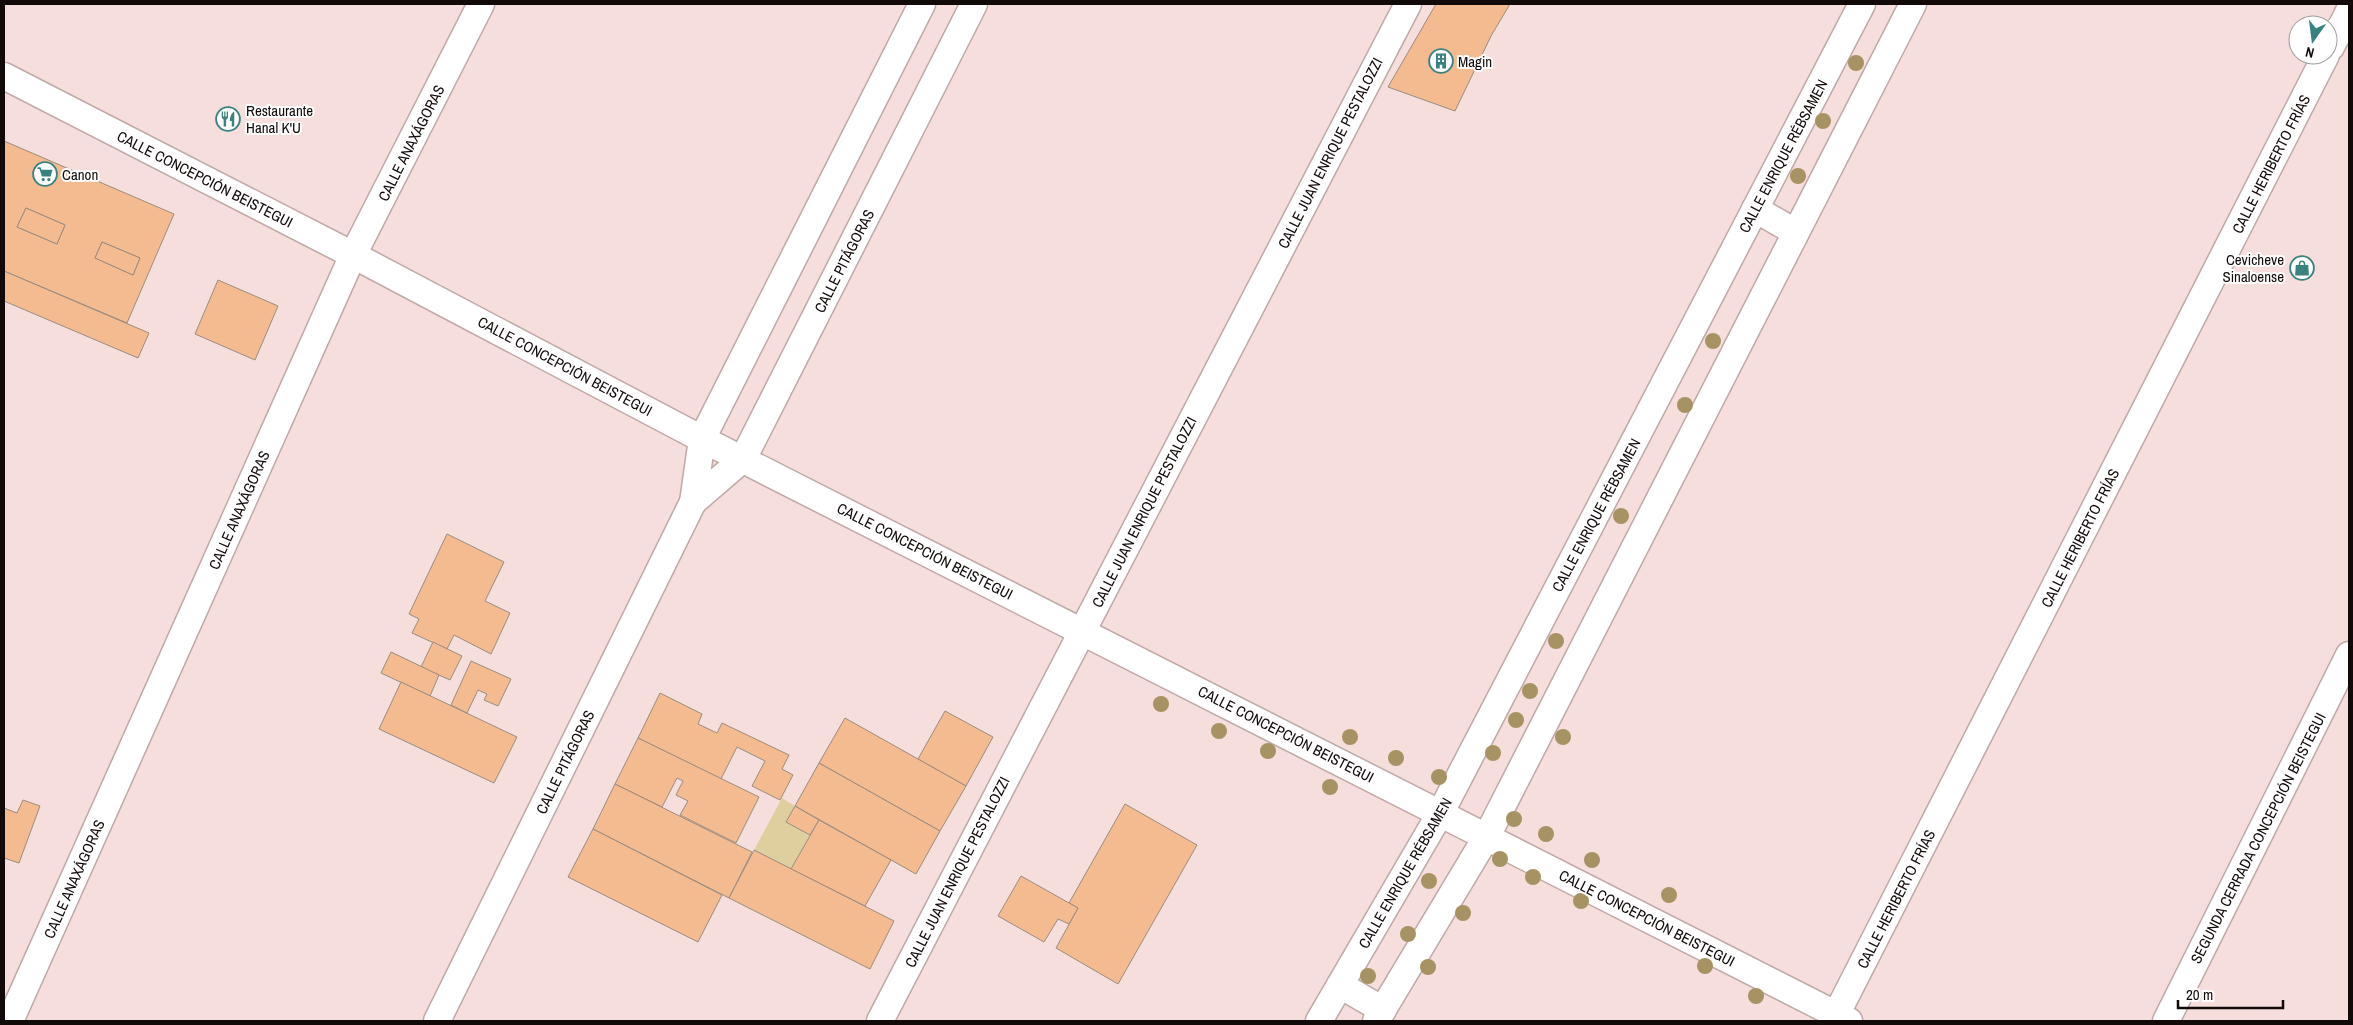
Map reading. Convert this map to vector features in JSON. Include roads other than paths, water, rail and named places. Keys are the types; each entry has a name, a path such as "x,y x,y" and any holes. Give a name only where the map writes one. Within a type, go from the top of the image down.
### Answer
{"street":[{"name":"CALLE ANAXÁGORAS","path":"10,1021 353,255 481,4"},
{"name":"CALLE PITÁGORAS","path":"438,1021 693,502 702,438 922,4"},
{"name":"CALLE PITÁGORAS","path":"693,502 743,459 974,4"},
{"name":"CALLE JUAN ENRIQUE PESTALOZZI","path":"880,1021 1408,4"},
{"name":"CALLE ENRIQUE RÉBSAMEN","path":"1318,1021 1441,812 1862,4"},
{"path":"1340,985 1379,1016 1487,836 1913,4"},
{"name":"CALLE HERIBERTO FRÍAS","path":"1840,1019 2323,65"},
{"name":"CALLE CONCEPCIÓN BEISTEGUI","path":"4,76 353,255 702,438 1441,812 1840,1019"},
{"path":"1756,209 1796,232"},
{"name":"SEGUNDA CERRADA CONCEPCIÓN BEISTEGUI","path":"2166,1021 2349,655"}],"place":[{"name":"Magin","path":"1441,61"},
{"name":"Restaurante Hanal K'U","path":"228,119"},
{"name":"Canon","path":"45,174"},
{"name":"Cevicheve Sinaloense","path":"2302,268"}]}
